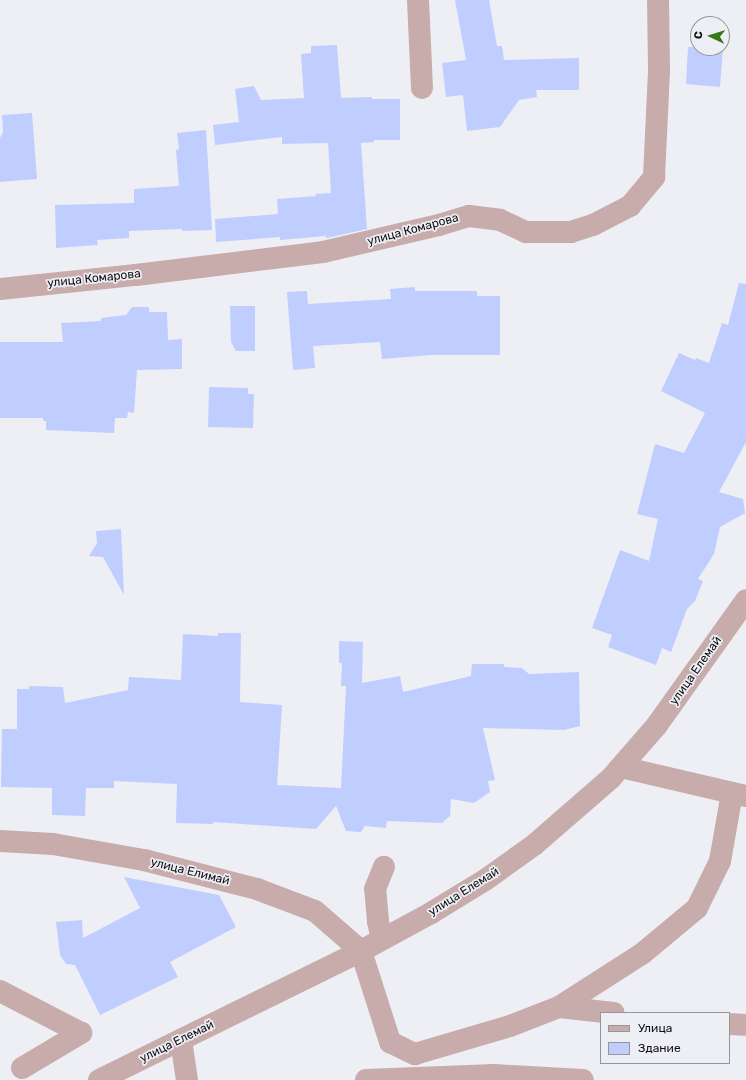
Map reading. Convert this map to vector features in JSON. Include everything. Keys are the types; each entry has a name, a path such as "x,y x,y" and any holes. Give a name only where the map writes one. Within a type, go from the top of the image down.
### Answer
{"street":[{"path":"418,0 422,88"},
{"name":"улица Комарова","path":"0,289 136,275 323,252 439,225 468,216 500,220 526,232 571,232 593,224 630,206 654,177 658,69 658,0"},
{"name":"улица Елемай","path":"99,1080 361,951 431,913 485,880 534,845 611,778 621,767 657,725 746,600"},
{"path":"361,951 390,1042 415,1054 510,1026 559,1007 643,954 697,908 720,861 739,795 621,767"},
{"name":"улица Елимай","path":"0,841 53,844 144,860 257,889 315,912 361,951"},
{"path":"382,939 378,921 375,889 384,868"},
{"path":"0,992 81,1033 22,1068"},
{"path":"559,1007 605,1012"},
{"path":"730,1024 746,1025"},
{"path":"181,1040 187,1080"},
{"path":"366,1080 494,1075 583,1080"}],"building":[{"path":"455,0 489,0 497,46 502,46 504,60 579,58 579,90 536,90 537,97 519,100 500,127 467,131 463,95 446,97 442,63 466,60"},
{"path":"337,45 341,98 372,97 372,99 400,99 400,140 374,140 374,142 361,143 367,229 327,238 325,236 280,240 280,237 216,242 215,219 278,214 277,199 316,196 315,194 331,193 328,143 282,144 282,137 215,145 213,125 239,122 235,89 254,86 261,100 304,98 301,54 311,53 311,46"},
{"path":"688,47 690,47 690,56 722,56 720,87 686,84"},
{"path":"32,113 37,179 0,182 0,138 3,132 2,115"},
{"path":"206,130 212,230 182,231 182,229 129,231 129,238 97,240 98,245 56,248 55,205 134,203 134,189 179,186 176,150 179,149 177,133"},
{"path":"739,283 746,284 746,442 719,492 743,499 745,513 720,527 714,554 698,579 703,581 695,601 687,609 671,652 662,648 656,665 608,647 612,635 592,628 620,550 649,561 658,519 637,514 655,444 684,453 705,413 661,391 679,353 695,360 696,358 709,363 722,323 728,325"},
{"path":"415,287 415,291 477,291 477,296 500,296 500,355 431,355 382,359 380,342 313,346 315,368 293,370 287,292 307,291 308,304 391,299 390,289"},
{"path":"230,306 255,306 255,351 236,351 231,342"},
{"path":"132,307 149,307 149,312 167,312 168,340 182,339 182,369 137,370 134,413 128,412 127,418 115,418 114,433 46,430 46,421 43,421 43,418 0,418 0,342 63,342 61,323 101,321 101,318 126,315"},
{"path":"209,387 248,388 248,394 254,394 253,428 208,427"},
{"path":"121,529 124,595 103,557 89,556 97,543 96,531"},
{"path":"218,633 241,633 240,702 282,705 277,785 341,788 346,686 341,686 342,663 339,663 339,641 363,642 362,683 400,676 403,692 471,676 472,664 504,664 504,667 522,668 529,674 579,672 580,726 564,730 483,728 495,780 488,781 490,792 474,803 451,799 450,816 442,823 387,821 386,828 365,826 361,832 346,831 336,806 316,829 213,822 213,824 176,823 177,784 114,781 114,788 86,788 85,816 52,815 52,788 1,787 2,729 17,729 17,689 29,689 29,686 63,687 65,703 128,690 129,677 181,680 183,634 218,636"},
{"path":"124,877 219,895 236,927 170,962 178,977 100,1015 75,965 66,964 60,955 56,922 82,920 83,938 140,908"}]}
